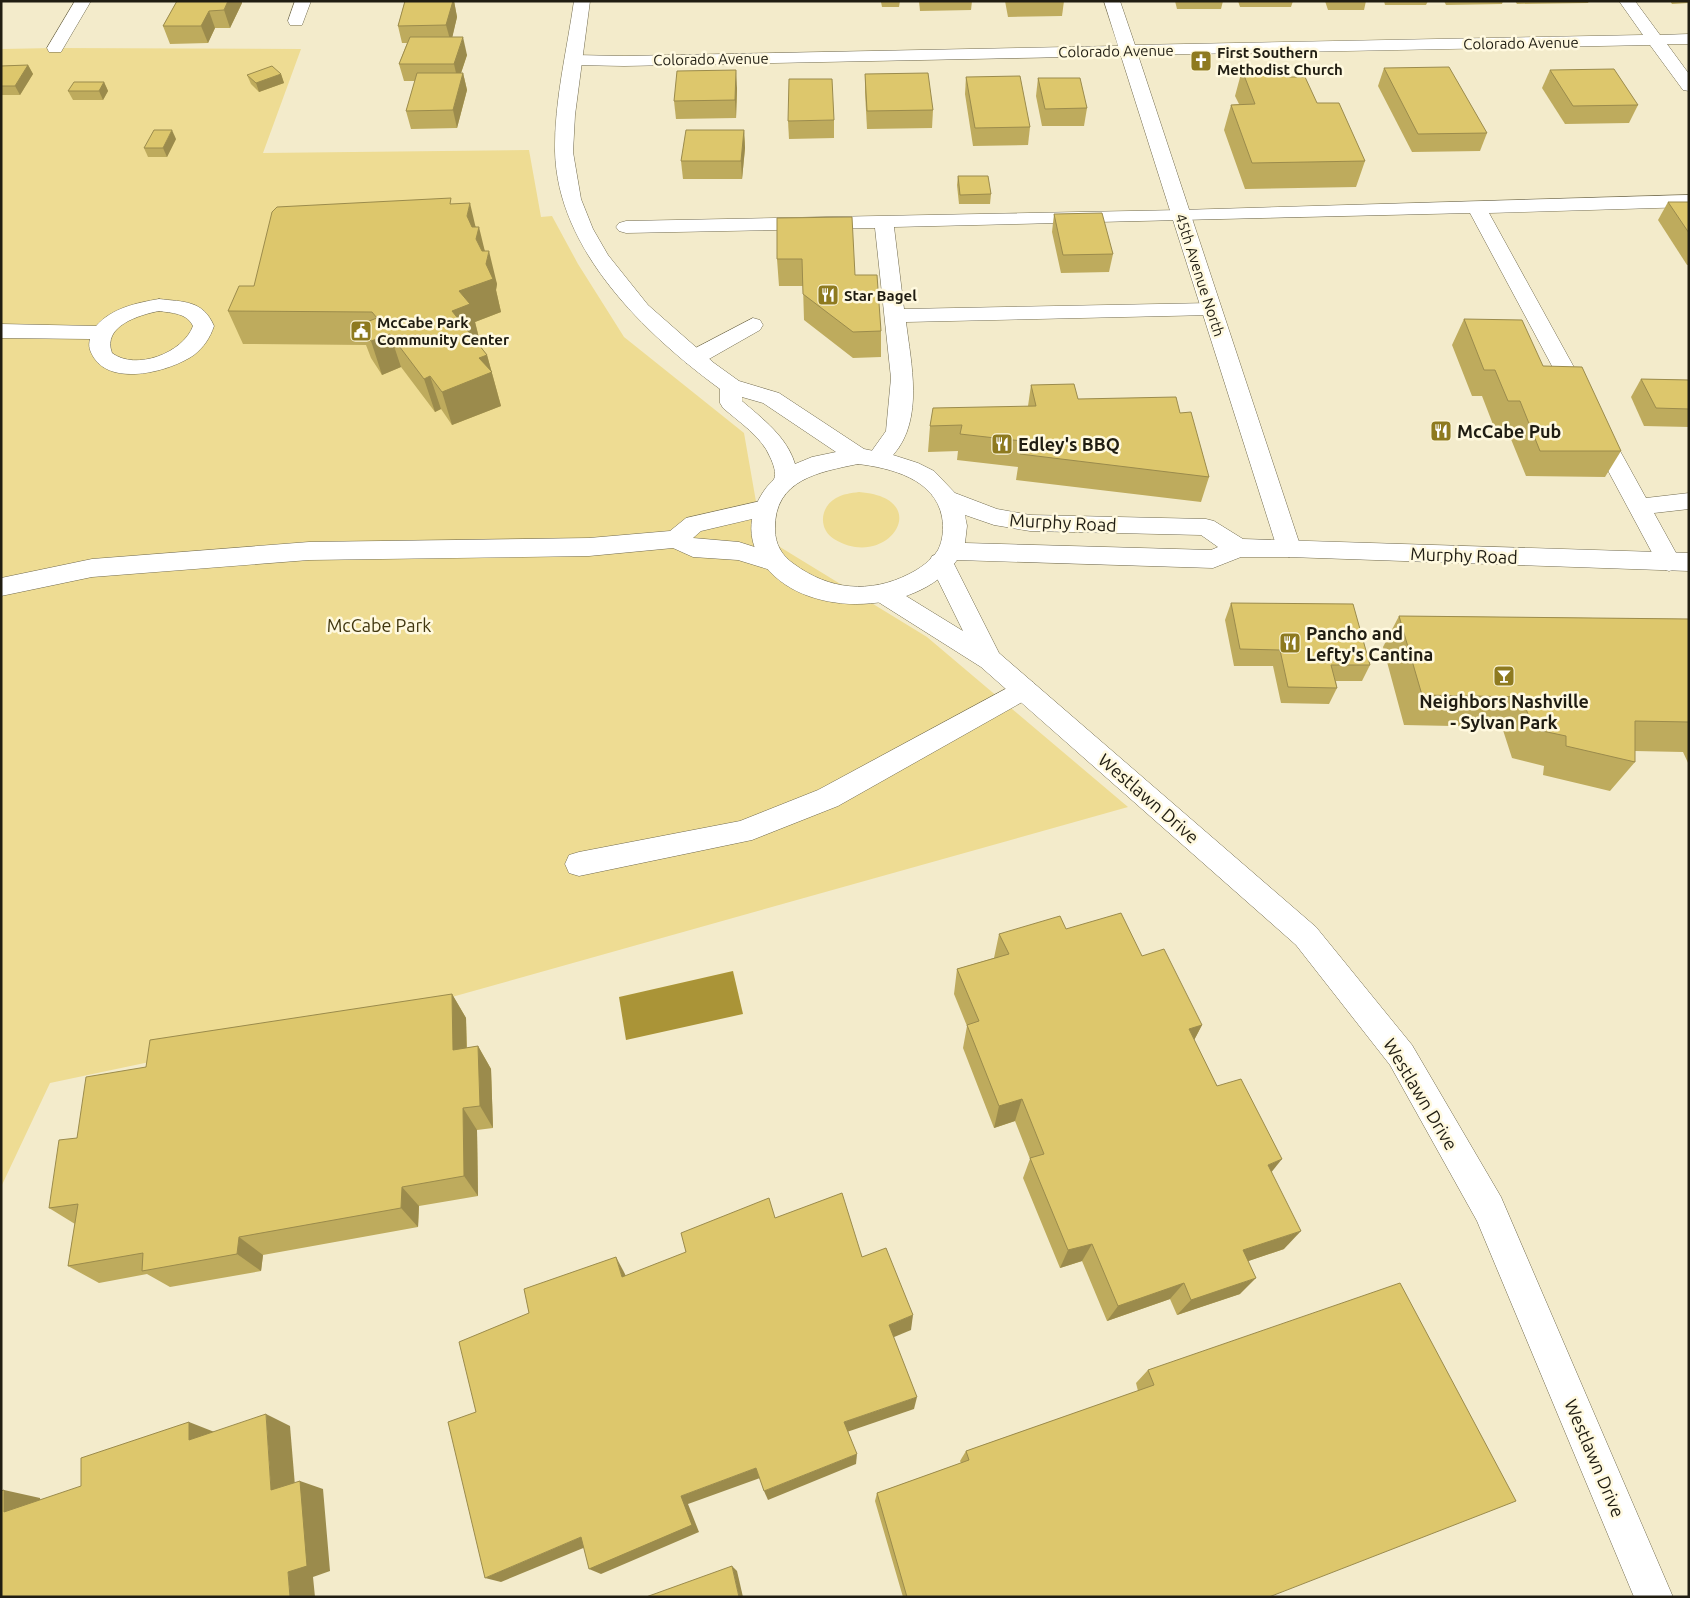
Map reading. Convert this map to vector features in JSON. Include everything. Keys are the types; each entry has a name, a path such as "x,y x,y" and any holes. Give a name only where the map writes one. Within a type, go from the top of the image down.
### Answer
{"street":[{"path":"55,48 83,1"},
{"path":"296,22 303,1"},
{"path":"582,1 564,152 568,184 576,214 599,257 624,291 694,358 731,386 771,398 868,458"},
{"name":"45th Avenue North","path":"1112,1 1289,548"},
{"path":"1627,1 1689,86"},
{"name":"Colorado Avenue","path":"574,60 1689,39"},
{"path":"626,227 1181,216 1689,201"},
{"path":"1476,207 1639,507 1679,562"},
{"path":"868,458 891,443 900,418 902,378 884,222"},
{"path":"1,331 102,333 112,323 126,314 158,305 187,308 197,314 202,322 203,331 198,341 176,358 159,365 141,368 123,367 110,362 101,354 98,344 102,333"},
{"path":"896,316 1211,309"},
{"path":"694,358 753,325"},
{"path":"731,386 731,403 774,443 788,467 786,482"},
{"path":"868,458 903,465 926,477 946,498 953,511 956,531 946,557 936,570 914,584 884,594 851,596 818,590 791,577 772,558 762,536 763,513 774,492 794,475 820,463 868,458"},
{"name":"Murphy Road","path":"946,498 994,517 1030,523 1206,528 1238,548"},
{"path":"1639,507 1689,501"},
{"path":"676,539 694,524 765,508"},
{"path":"1,587 92,568 309,552 589,547 676,539 693,548 739,552 777,563"},
{"name":"Murphy Road","path":"946,557 1213,559 1238,548 1289,548 1679,562"},
{"name":"Westlawn Drive","path":"946,557 990,660"},
{"name":"Westlawn Drive","path":"884,594 990,660 1306,936 1401,1055 1489,1209 1654,1597"},
{"path":"579,864 751,829 828,798 1024,689"}],"green space":[{"name":"McCabe Park","path":"1,49 301,49 263,153 529,150 541,217 552,216 578,264 624,337 744,433 762,536 927,637 1128,807 434,1002 50,1083 1,1187"},
{"path":"859,492 882,497 895,507 899,518 896,530 886,540 871,546 853,547 829,535 825,530 823,518 827,507 836,498"}],"shaded area":[{"path":"733,971 743,1014 626,1040 619,997"}],"building":[{"path":"177,1 228,1 224,10 209,11 201,26 163,26"},
{"path":"405,1 453,1 446,25 398,26"},
{"path":"410,37 463,37 454,64 399,64"},
{"path":"28,65 15,86 1,86 1,66"},
{"path":"272,66 281,74 256,83 247,75"},
{"path":"1449,67 1487,133 1418,134 1384,68"},
{"path":"1614,69 1638,105 1573,106 1550,70"},
{"path":"736,70 735,100 674,101 677,71"},
{"path":"1242,70 1284,70 1287,77 1305,77 1317,103 1339,103 1365,161 1252,163 1231,105 1255,104"},
{"path":"417,73 463,73 453,110 406,111"},
{"path":"928,73 933,110 867,111 865,74"},
{"path":"1020,76 1030,127 975,128 966,77"},
{"path":"1038,78 1080,78 1087,108 1045,109"},
{"path":"789,79 832,79 834,120 788,121"},
{"path":"74,82 104,82 99,91 68,91"},
{"path":"154,130 172,130 163,148 144,148"},
{"path":"686,130 744,130 741,161 681,161"},
{"path":"958,176 988,176 991,194 960,195"},
{"name":"McCabe Park Community Center","path":"451,198 450,204 470,203 467,216 472,227 479,227 476,239 482,251 489,251 486,264 493,279 459,291 470,304 452,311 487,355 479,358 492,372 442,392 430,376 424,379 390,334 371,341 359,325 377,318 372,312 228,311 239,286 254,286 272,212 277,207"},
{"path":"1668,202 1689,202 1689,233"},
{"path":"1102,213 1113,254 1063,255 1054,214"},
{"path":"852,217 855,275 877,275 881,331 853,332 803,294 802,259 777,259 777,218"},
{"path":"1464,319 1522,320 1543,366 1582,367 1621,451 1540,451 1520,401 1508,401 1495,370 1484,370"},
{"path":"1641,379 1689,380 1689,409 1656,408"},
{"path":"1074,384 1078,399 1176,397 1180,413 1191,412 1209,477 1020,454 1022,441 960,434 962,425 930,426 933,408 1036,406 1031,385"},
{"name":"Pancho and Lefty's Cantina","path":"1231,603 1353,604 1370,665 1331,665 1337,688 1288,687 1280,650 1240,649"},
{"path":"1399,616 1689,619 1689,722 1635,721 1635,762 1566,746 1566,736 1533,729 1522,697 1422,695"},
{"path":"1121,913 1142,956 1164,949 1202,1025 1189,1029 1217,1086 1241,1079 1282,1159 1268,1165 1301,1231 1243,1250 1256,1278 1191,1300 1184,1283 1118,1306 1092,1244 1068,1250 1030,1158 1044,1154 1022,1099 999,1106 967,1025 979,1021 957,969 1009,954 999,934 1060,916 1066,929"},
{"path":"452,994 453,1050 478,1046 480,1106 463,1108 464,1176 402,1187 401,1208 239,1237 237,1254 142,1271 143,1253 68,1266 78,1204 49,1208 59,1140 77,1138 86,1077 146,1067 150,1040"},
{"path":"842,1193 862,1257 886,1248 913,1315 889,1325 917,1397 844,1422 857,1454 764,1491 756,1468 681,1496 692,1525 589,1569 581,1537 485,1578 448,1422 476,1412 459,1342 529,1313 524,1289 616,1257 622,1277 686,1252 681,1233 769,1198 775,1218"},
{"path":"1400,1283 1516,1501 1269,1597 907,1597 877,1493 969,1460 966,1451 1154,1385 1148,1370"},
{"path":"266,1414 271,1490 300,1481 307,1566 288,1572 290,1597 1,1597 1,1491 4,1490 4,1512 81,1486 81,1458 189,1422 189,1440"},
{"path":"732,1566 739,1597 646,1597"}],"place":[{"name":"First Southern Methodist Church","path":"1201,61"},
{"name":"Star Bagel","path":"828,295"},
{"name":"McCabe Park Community Center","path":"361,331"},
{"name":"McCabe Pub","path":"1441,431"},
{"name":"Edley's BBQ","path":"1002,444"},
{"name":"Pancho and Lefty's Cantina","path":"1290,643"},
{"name":"Neighbors Nashville - Sylvan Park","path":"1504,676"}]}
